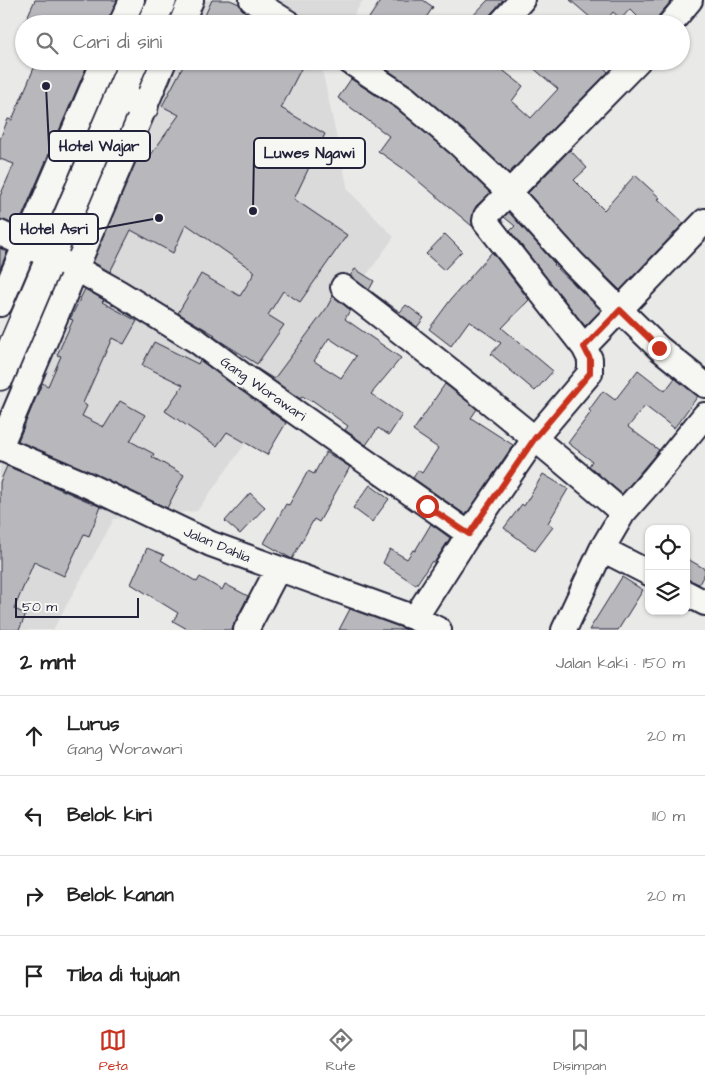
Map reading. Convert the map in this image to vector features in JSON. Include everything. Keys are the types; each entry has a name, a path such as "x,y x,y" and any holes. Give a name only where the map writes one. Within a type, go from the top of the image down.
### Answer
{"main road":[{"path":"155,15 162,0"},
{"path":"0,376 130,70"},
{"path":"119,96 144,107"}],"street":[{"path":"125,15 132,0"},
{"path":"185,15 191,0"},
{"path":"252,0 276,15"},
{"path":"508,15 522,0"},
{"path":"678,15 690,0"},
{"path":"0,304 100,70"},
{"path":"0,448 160,70"},
{"path":"363,70 405,98 458,143 509,192 573,263 620,310 659,348 705,385"},
{"path":"415,618 469,534 535,438 590,373 590,359 584,347 485,222 486,216 629,70"},
{"path":"584,347 701,232"},
{"name":"Gang Worawari","path":"0,233 75,268 197,341 469,534"},
{"path":"343,287 535,438 623,513"},
{"path":"564,630 602,549 623,513 705,414"},
{"name":"Jalan Dahlia","path":"0,448 87,485 211,544 415,618 439,630"},
{"path":"602,549 645,571"},
{"path":"246,630 278,569"},
{"path":"690,595 705,603"}],"shaded area":[{"path":"201,0 363,0 354,15 195,15"},
{"path":"170,70 322,70 348,190 394,237 197,511 114,519 53,630 0,630 0,459"}],"building":[{"path":"35,0 117,0 111,15 28,15"},
{"path":"212,0 230,0 239,4 250,15 205,15"},
{"path":"381,0 423,0 433,7 428,15 371,15"},
{"path":"488,0 503,0 490,15 474,15"},
{"path":"570,0 672,0 659,15 636,15 630,9 625,15 616,15 613,12 610,15 588,15"},
{"path":"33,70 85,70 18,226 0,219 0,196 14,164 0,159 0,139 8,119 12,120"},
{"path":"181,70 300,70 281,108 325,134 294,199 347,235 300,302 283,291 268,315 284,325 257,364 214,337 215,335 178,313 201,274 240,296 255,272 186,224 173,253 131,230 110,272 93,262 140,152 148,159 179,115 162,106"},
{"path":"387,70 503,70 523,86 512,101 531,118 558,89 536,70 606,70 608,72 509,173 467,133 414,88"},
{"path":"351,79 397,109 449,153 490,193 476,206 473,213 472,226 404,169 378,151 389,136 338,98"},
{"path":"570,150 587,168 574,180 604,210 635,175 684,223 620,290 583,254 528,193"},
{"path":"509,212 554,265 601,310 585,326 510,231 515,226 504,217"},
{"path":"445,234 462,251 444,270 426,254"},
{"path":"0,248 7,252 0,269"},
{"path":"492,252 529,300 502,328 553,371 535,391 491,354 501,343 469,321 451,346 429,329 452,298"},
{"path":"355,269 374,281 369,290 350,276"},
{"path":"85,289 104,300 102,302 137,321 124,344 112,338 83,403 87,406 82,416 104,427 120,401 145,415 130,441 154,454 152,457 184,475 167,508 93,473 18,441 42,383 48,386 61,356 57,355 73,320 70,319"},
{"path":"372,292 400,312 406,305 424,318 417,327"},
{"path":"333,296 350,310 345,319 401,358 371,394 402,415 389,435 378,428 366,445 345,430 348,426 312,400 302,396 300,399 250,364 274,379 326,309","holes":["329,338 356,356 341,378 314,361"]},
{"path":"154,342 198,364 200,360 286,423 267,455 227,432 217,446 165,411 183,385 142,365"},
{"path":"638,370 665,391 675,378 698,396 674,428 645,406 628,427 659,450 622,494 589,466 592,461 568,443 591,412 589,410 603,391 615,400"},
{"path":"445,384 477,409 471,418 513,445 466,515 413,478 418,470 422,473 438,448 413,431"},
{"path":"326,452 350,467 319,522 314,519 292,559 264,543 286,504 289,505 308,471 314,474"},
{"path":"7,466 101,507 89,536 84,534 64,576 34,562 14,609 26,614 19,630 0,630 0,482"},
{"path":"543,474 568,489 548,523 553,527 535,551 504,528 522,504 524,506"},
{"path":"370,485 389,499 372,522 353,508"},
{"path":"250,493 265,507 240,534 225,521"},
{"path":"431,524 450,538 434,563 432,561 416,585 383,563 390,549 407,559 413,550 415,551"},
{"path":"147,548 164,555 161,560 197,582 200,577 222,590 225,584 248,596 232,630 189,630 173,621 178,613 131,584"},
{"path":"690,560 705,569 699,584 690,581"},
{"path":"622,577 643,590 618,630 589,630"},
{"path":"350,609 408,630 339,630"}],"place":[{"name":"Hotel Wajar","path":"46,86"},
{"name":"Luwes Ngawi","path":"253,211"},
{"name":"Hotel Asri","path":"159,218"}],"route":[{"path":"427,506 469,534 535,438 590,373 590,359 584,347 620,310 659,348"}]}
